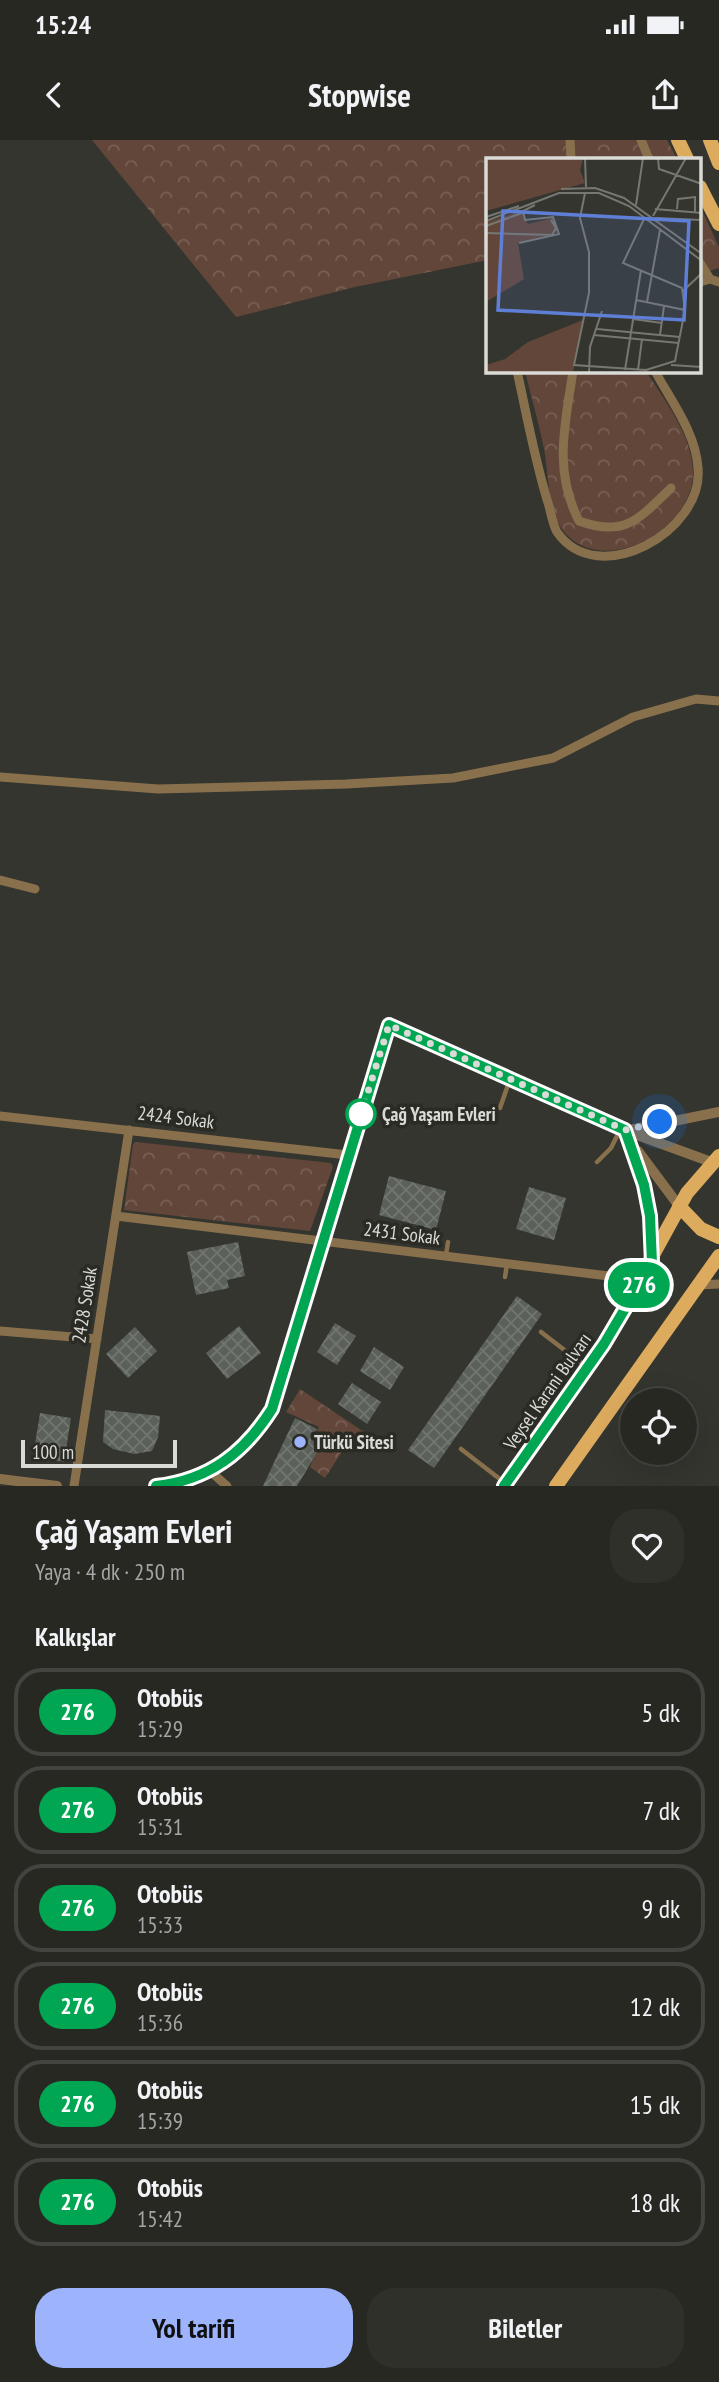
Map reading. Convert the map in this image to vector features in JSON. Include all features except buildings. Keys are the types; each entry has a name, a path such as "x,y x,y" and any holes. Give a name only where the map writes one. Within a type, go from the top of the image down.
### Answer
{"main road":[{"path":"678,140 687,158"},
{"path":"710,140 719,163"},
{"path":"702,191 719,224"},
{"name":"Veysel Karani Bulvarı","path":"505,1485 588,1367 652,1263 680,1206 698,1178 717,1161"},
{"path":"680,1206 701,1230 719,1237"},
{"path":"556,1486 719,1256"}],"street":[{"path":"570,140 571,158"},
{"path":"640,140 649,158"},
{"path":"517,373 542,486 556,531 576,550 606,558 638,550 666,533 692,501 699,470 691,438 656,373"},
{"path":"573,373 562,460 568,497 579,521 599,528 620,528 639,519 671,488"},
{"path":"0,776 158,789 346,785 453,778 553,758 633,717 696,699 719,701"},
{"path":"0,880 35,889"},
{"path":"156,1486 210,1471 246,1444 272,1409 389,1025 623,1130 717,1161"},
{"path":"623,1130 719,1112"},
{"name":"2424 Sokak","path":"0,1116 348,1155"},
{"name":"2428 Sokak","path":"74,1486 129,1130"},
{"path":"623,1130 680,1206"},
{"path":"623,1130 644,1185 650,1216 652,1263"},
{"name":"2431 Sokak","path":"116,1216 642,1280"},
{"path":"697,1286 706,1283 719,1284"},
{"path":"0,1331 97,1339"},
{"path":"210,1471 227,1486"},
{"path":"0,1479 18,1484 57,1486"}],"lane":[{"path":"500,1108 510,1078"},
{"path":"597,1162 623,1130"},
{"path":"446,1256 448,1242"},
{"path":"505,1277 507,1264"},
{"path":"541,1332 588,1367"},
{"path":"461,1449 505,1485"}],"green space":[{"path":"92,140 667,140 676,158 486,158 486,260 355,287 236,317"},
{"path":"702,210 719,247 719,268 702,273"},
{"path":"525,373 647,373 669,406 688,445 693,472 689,493 679,512 663,528 644,541 623,549 602,550 581,545 564,532 554,514 544,449"},
{"path":"136,1142 331,1163 333,1167 310,1231 124,1210 133,1144"},
{"path":"300,1389 370,1436 363,1448 350,1439 325,1478 310,1467 319,1448 315,1446 319,1439 314,1436 319,1427 286,1412"}],"bus line":[{"name":"276","path":"156,1486 193,1478 228,1460 246,1444 272,1409 280,1390 389,1025 625,1130 644,1185 650,1216 652,1263 604,1344 504,1486"}],"place":[{"name":"Çağ Yaşam Evleri","path":"361,1114"},
{"name":"Türkü Sitesi","path":"300,1442"}],"route":[{"path":"361,1114 389,1025 625,1130 660,1122"}]}
